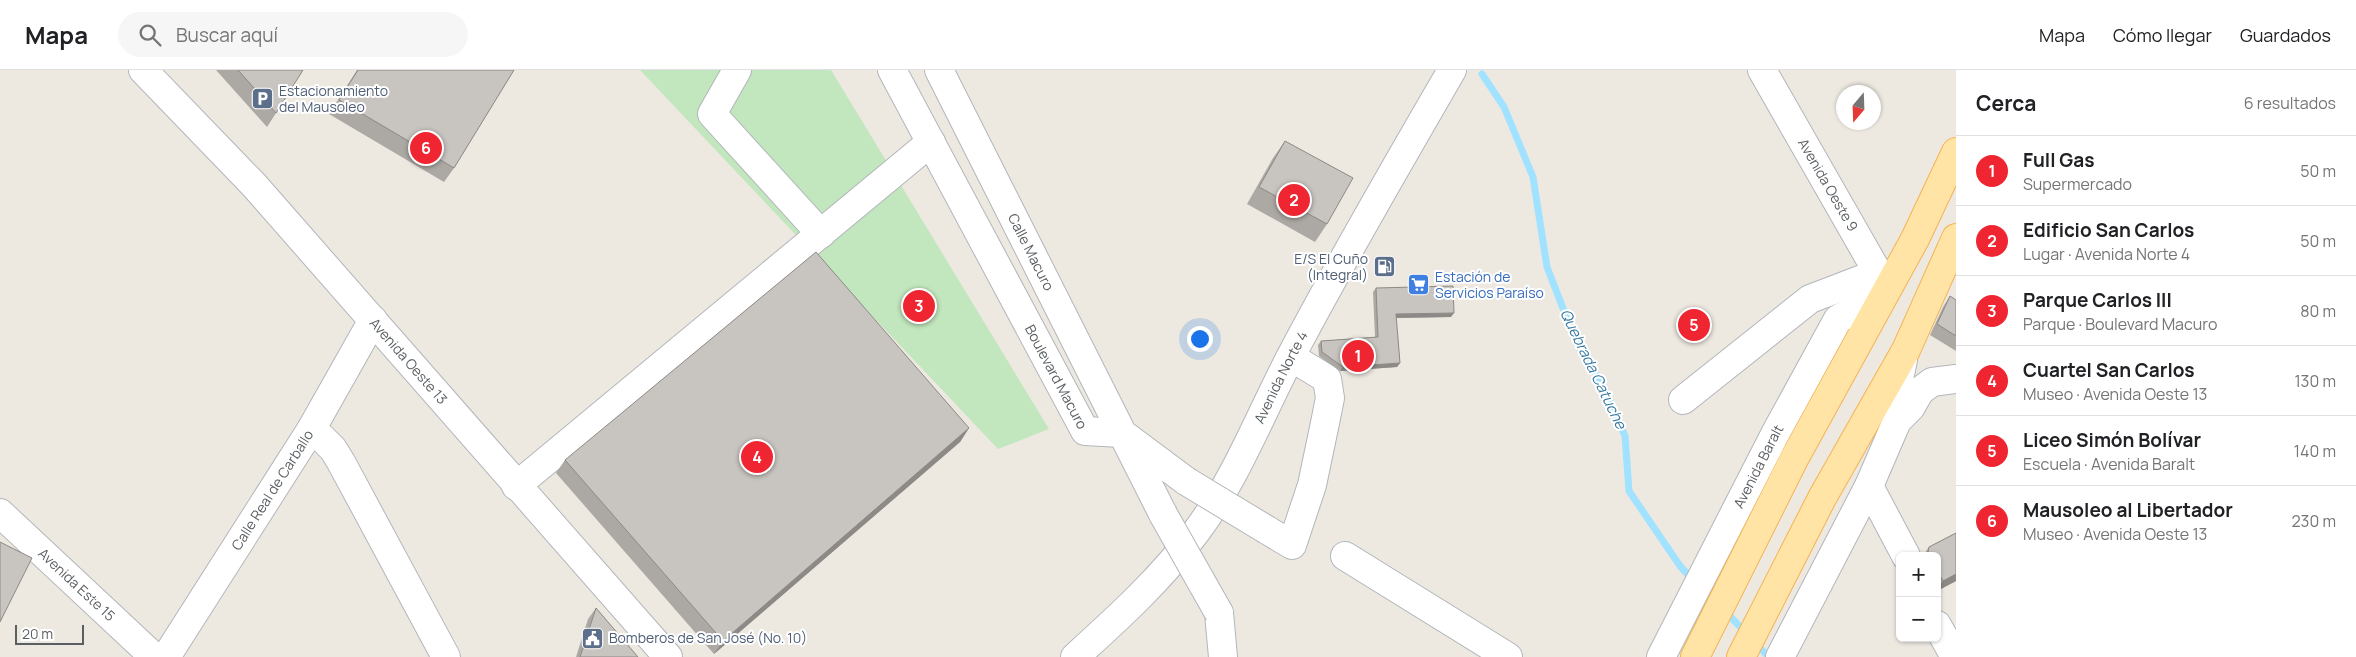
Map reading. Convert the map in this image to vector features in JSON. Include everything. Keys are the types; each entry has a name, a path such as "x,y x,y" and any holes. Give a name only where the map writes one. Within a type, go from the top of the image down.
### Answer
{"main road":[{"name":"Avenida Baralt","path":"1695,657 1794,459 1915,239 1956,152"},
{"path":"1741,657 1822,498 1906,350 1956,238"}],"street":[{"name":"Avenida Oeste 13","path":"143,70 254,185 516,486 668,657"},
{"path":"738,70 712,114 821,234"},
{"name":"Boulevard Macuro","path":"892,70 1085,431 1121,433"},
{"name":"Calle Macuro","path":"939,70 1121,433"},
{"name":"Avenida Norte 4","path":"1076,657 1145,592 1196,533 1243,452 1291,357 1391,175 1452,70"},
{"name":"Avenida Oeste 9","path":"1762,70 1878,273 1879,304"},
{"path":"516,486 931,142"},
{"path":"1682,400 1810,299 1878,273"},
{"name":"Avenida Baralt","path":"1661,657 1775,434 1838,319 1859,308 1879,304"},
{"name":"Calle Real de Carballo","path":"166,657 312,428 373,320"},
{"path":"1898,421 1894,404 1906,350"},
{"path":"1121,433 1186,481 1292,545 1312,485 1330,398 1327,379 1291,357"},
{"path":"1780,657 1869,486 1898,421 1911,407 1920,391 1932,382 1956,379"},
{"path":"312,428 333,449 341,462 446,657"},
{"path":"1121,433 1163,514 1219,613 1223,657"},
{"path":"1869,486 1904,552"},
{"name":"Avenida Este 15","path":"0,513 154,657"},
{"path":"1345,556 1508,657"},
{"path":"1941,632 1955,657"}],"green space":[{"path":"640,70 831,70 1049,429 998,449"}],"building":[{"path":"238,70 303,70 276,113"},
{"path":"358,70 514,70 454,168 339,100"},
{"path":"1285,141 1353,178 1327,224 1259,187"},
{"path":"816,252 969,428 723,641 565,460"},
{"path":"1453,286 1454,313 1396,314 1400,363 1343,367 1322,352 1321,341 1378,337 1376,288"},
{"path":"1950,296 1956,300 1956,336 1937,324"},
{"path":"1956,533 1956,574 1943,581 1941,577 1941,552 1928,552 1929,547"},
{"path":"0,542 32,558 0,622"},
{"path":"596,608 638,657 580,657"}],"waterway":[{"name":"Quebrada Catuche","path":"1482,74 1504,107 1533,177 1547,267 1576,342 1605,389 1625,436 1629,491 1680,566 1693,580"},
{"name":"Quebrada Catuche","path":"1724,610 1746,633"},
{"name":"Quebrada Catuche","path":"1755,643 1769,657"}],"place":[{"name":"Estacionamiento del Mausoleo","path":"263,99"},
{"name":"Mausoleo al Libertador","path":"426,148"},
{"name":"Edificio San Carlos","path":"1294,200"},
{"name":"E/S El Cuño (Integral)","path":"1384,267"},
{"name":"Estación de Servicios Paraíso","path":"1419,285"},
{"name":"Parque Carlos III","path":"919,306"},
{"name":"Liceo Simón Bolívar","path":"1694,325"},
{"name":"Full Gas","path":"1358,356"},
{"name":"Cuartel San Carlos","path":"757,457"},
{"name":"Bomberos de San José (No. 10)","path":"593,638"}]}
